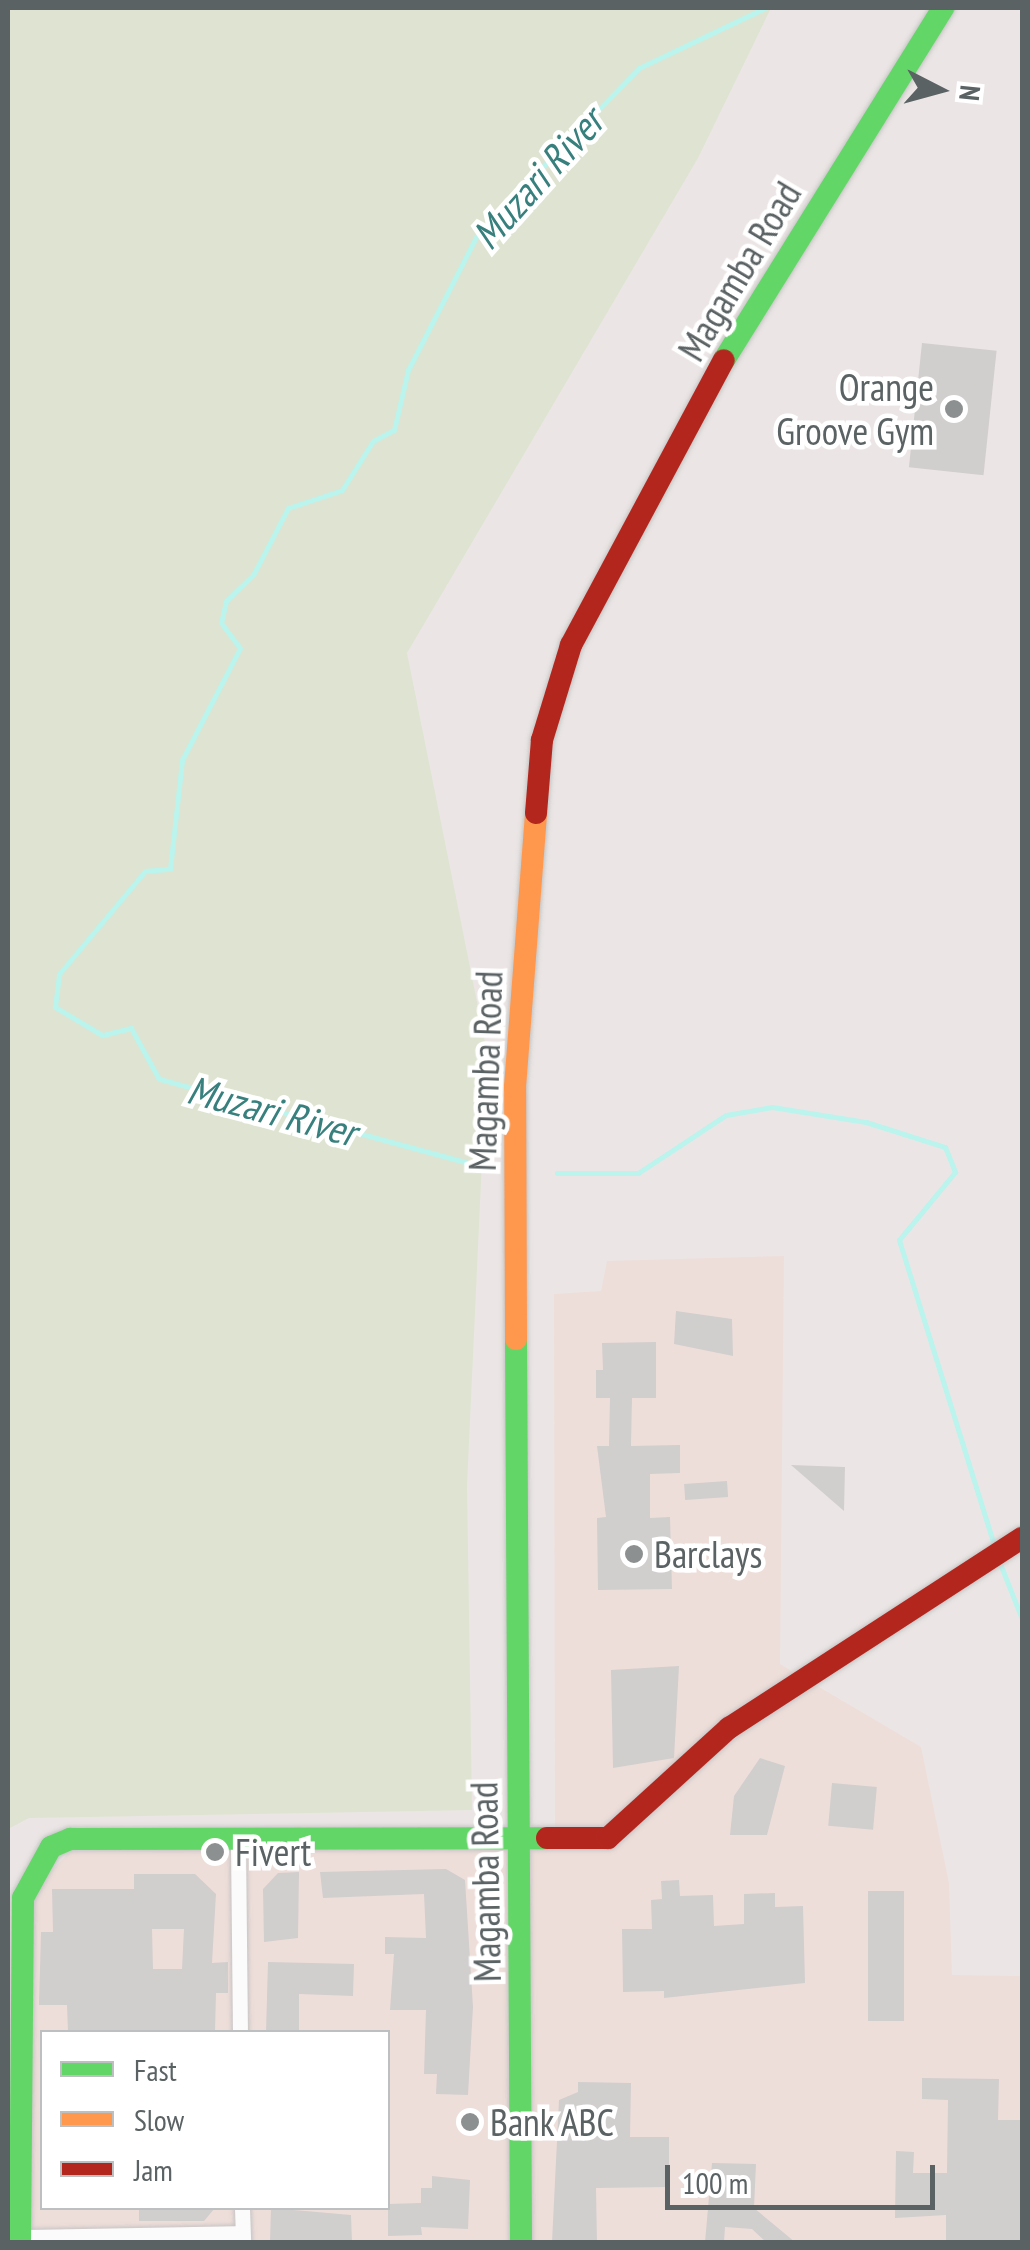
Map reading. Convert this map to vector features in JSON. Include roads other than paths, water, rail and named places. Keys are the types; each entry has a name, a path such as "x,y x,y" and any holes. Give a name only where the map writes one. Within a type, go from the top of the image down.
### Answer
{"main road":[{"name":"Magamba Road","path":"520,2242 515,1087 542,740 571,645 734,342 942,8"},
{"path":"20,2240 22,1898 51,1847 70,1840 519,1843 608,1838 729,1728 1021,1539"}],"street":[{"path":"238,1844 240,2030"},
{"path":"20,2240 242,2238 242,2210"}],"waterway":[{"name":"Muzari River","path":"465,1162 159,1079 131,1028 102,1035 55,1007 59,974 145,871 170,869 182,760 240,648 221,623 226,601 253,575 288,508 342,490 373,441 394,430 408,370 478,233 639,68 765,8"},
{"name":"Muzari River","path":"557,1173 638,1173 726,1115 772,1107 866,1122 945,1147 955,1172 899,1240 994,1545"},
{"name":"Muzari River","path":"999,1561 1022,1619"}],"place":[{"name":"Orange Groove Gym","path":"954,409"},
{"name":"Barclays","path":"634,1554"},
{"name":"Fivert","path":"215,1852"},
{"name":"Bank ABC","path":"470,2122"}]}
